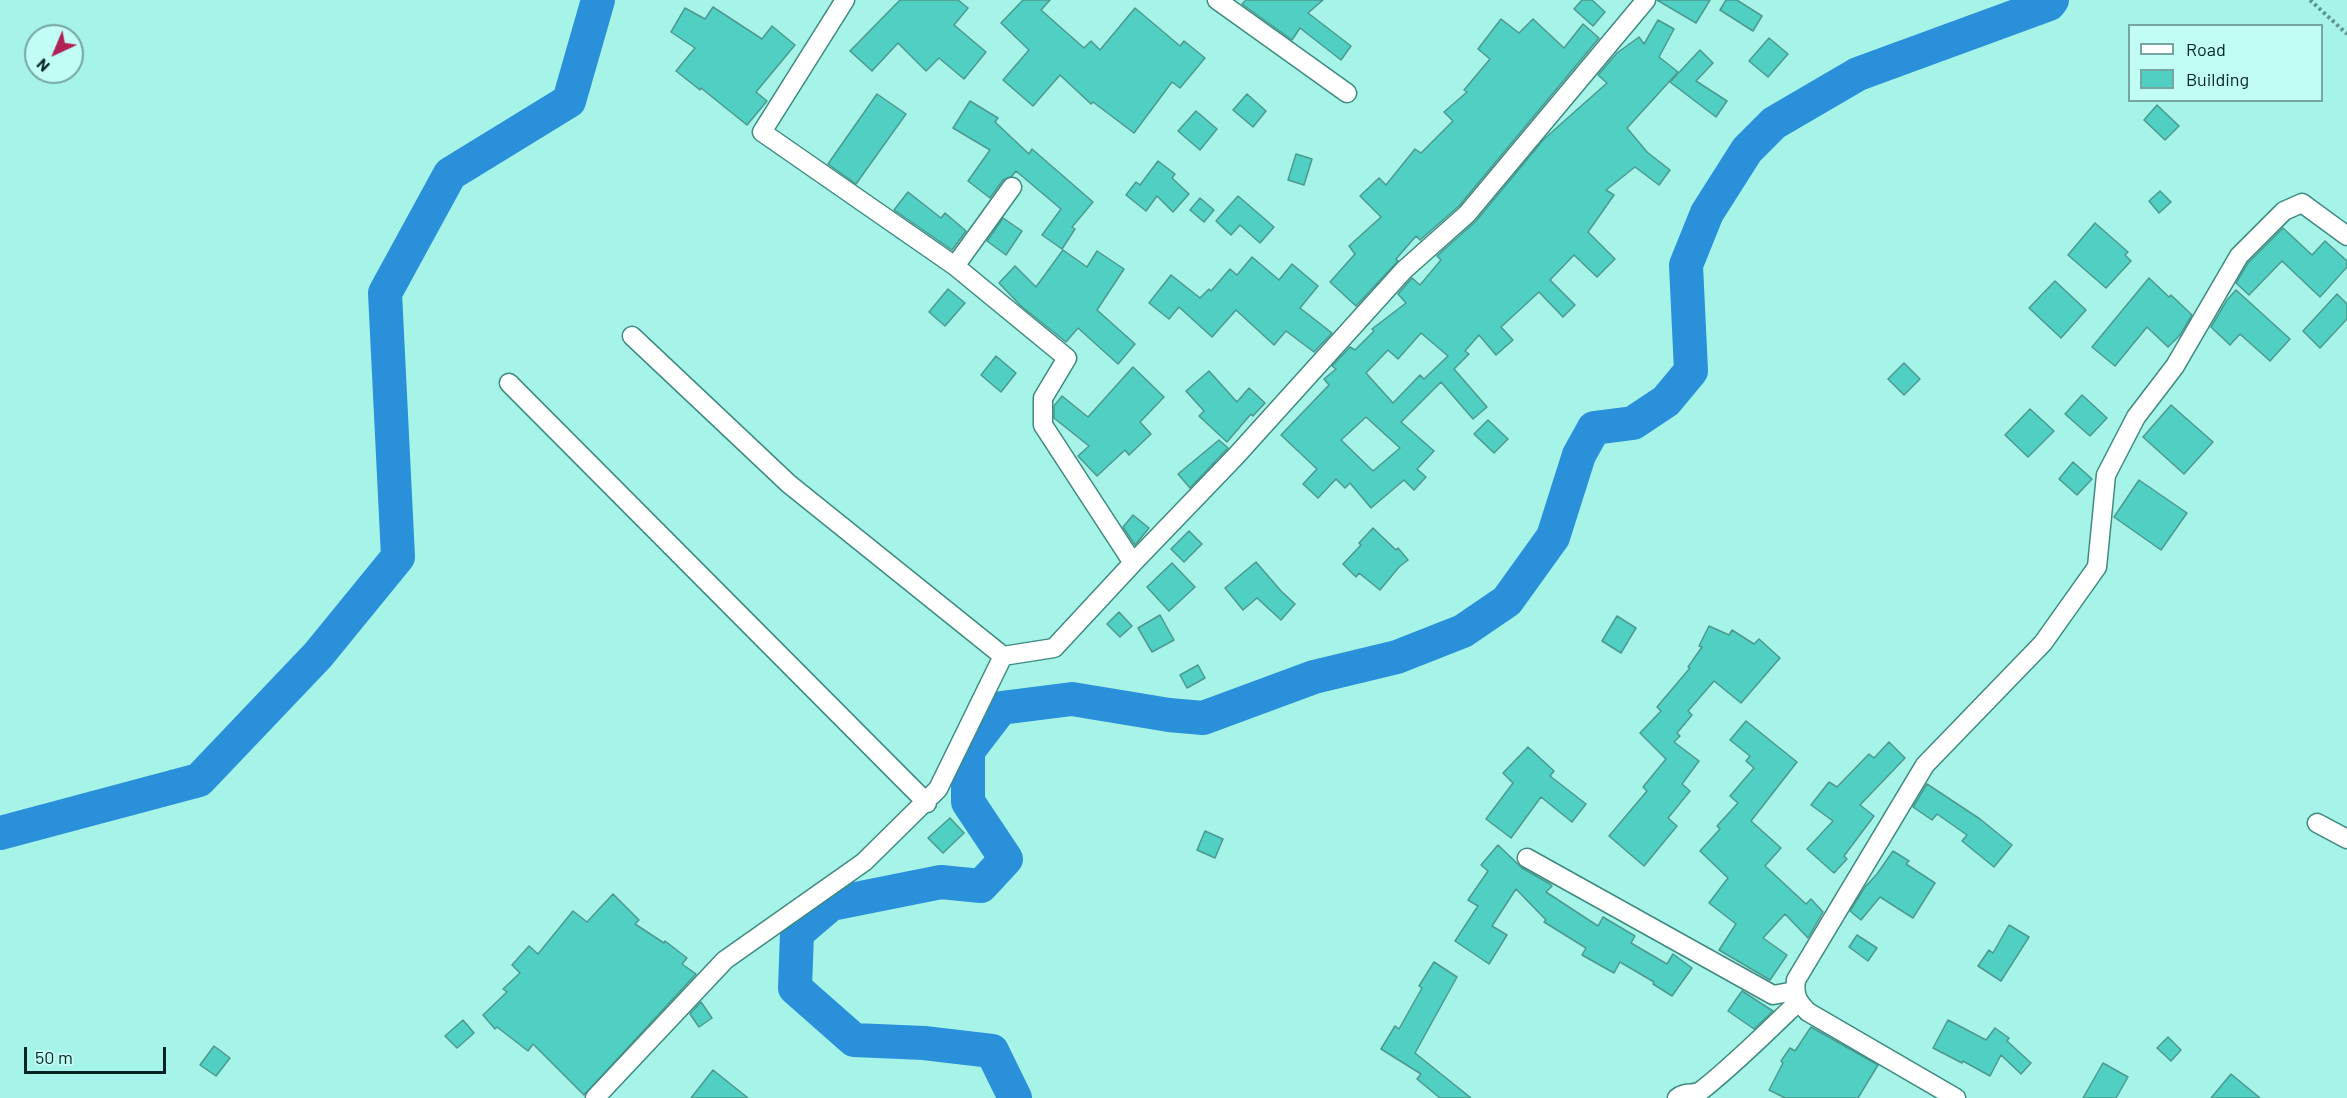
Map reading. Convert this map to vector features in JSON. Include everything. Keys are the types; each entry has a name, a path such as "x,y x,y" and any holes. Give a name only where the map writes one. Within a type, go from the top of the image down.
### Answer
{"street":[{"path":"845,0 762,132 955,266 1067,358 1043,399 1043,425 1133,563"},
{"path":"1217,0 1347,93"},
{"path":"632,336 789,484 1003,656 1054,648 1235,457 1404,270 1467,214 1646,0"},
{"path":"955,266 1012,187"},
{"path":"1677,1098 1681,1095 1699,1093 1732,1066 1796,997 1797,980 1925,765 2043,643 2097,567 2106,476 2136,417 2175,366 2239,256 2284,211 2302,203 2347,236"},
{"path":"510,382 927,802"},
{"path":"595,1098 725,960 864,862 927,802 938,789 1003,656"},
{"path":"2318,823 2347,839"},
{"path":"1527,858 1695,954 1773,995 1796,997 1808,1012 1956,1098"}],"path":[{"path":"2310,0 2347,34"}],"building":[{"path":"900,0 958,0 968,8 954,25 986,52 964,79 939,58 926,71 898,43 872,71 850,51"},
{"path":"1023,0 1050,0 1041,10 1084,48 1091,41 1100,50 1135,8 1180,46 1184,41 1205,58 1180,88 1172,82 1134,133 1093,102 1091,104 1060,75 1033,106 1003,80 1029,50 1001,23"},
{"path":"1246,0 1323,0 1308,13 1351,46 1341,60 1300,28 1292,40 1242,4"},
{"path":"1582,0 1592,0 1605,12 1593,26 1574,9"},
{"path":"1657,0 1710,0 1696,23"},
{"path":"1726,0 1737,0 1762,16 1753,31 1720,10"},
{"path":"713,7 762,39 772,26 795,45 756,92 767,101 747,125 676,71 695,48 671,32 685,8 705,19"},
{"path":"1501,19 1519,33 1533,19 1564,48 1583,24 1599,38 1459,206 1420,240 1416,236 1396,259 1398,261 1356,306 1330,282 1355,254 1349,246 1381,217 1360,196 1379,178 1386,185 1415,149 1421,153 1453,121 1444,112 1467,92 1464,90 1490,59 1478,49"},
{"path":"1658,20 1674,29 1659,57 1678,72 1627,128 1647,152 1670,170 1659,185 1635,167 1606,190 1614,195 1588,232 1615,259 1597,277 1574,255 1550,280 1575,305 1563,317 1539,292 1501,327 1513,340 1496,355 1479,335 1465,351 1469,354 1454,369 1487,407 1473,419 1441,382 1401,422 1434,451 1417,469 1426,477 1414,490 1404,480 1371,508 1350,483 1345,488 1336,479 1318,498 1303,484 1317,469 1281,435 1329,385 1324,379 1336,369 1332,366 1350,347 1355,350 1374,331 1372,329 1406,303 1398,294 1412,278 1420,285 1441,260 1437,256 1476,221 1544,139 1607,83 1598,75 1617,53 1639,37 1644,44","holes":["1421,333 1448,356 1424,379 1420,375 1393,403 1366,373 1388,350 1398,359","1366,417 1400,448 1373,471 1341,440"]},
{"path":"1769,38 1788,54 1768,77 1749,61"},
{"path":"1700,50 1713,63 1696,81 1727,101 1716,117 1670,82"},
{"path":"877,94 906,114 856,184 828,164"},
{"path":"1247,94 1266,111 1253,127 1233,110"},
{"path":"970,101 998,118 995,122 1029,154 1032,149 1093,202 1072,227 1075,229 1062,249 1042,235 1061,209 1016,171 1012,176 1003,180 990,198 968,181 990,150 953,128"},
{"path":"2157,105 2179,126 2165,140 2144,120"},
{"path":"1196,111 1217,129 1200,150 1178,131"},
{"path":"1296,154 1312,159 1304,185 1288,180"},
{"path":"1158,161 1175,174 1172,178 1189,194 1173,212 1157,196 1146,211 1126,195 1136,182 1140,185"},
{"path":"2160,191 2171,202 2159,213 2149,201"},
{"path":"908,192 941,218 945,213 966,231 952,250 894,210"},
{"path":"1238,196 1274,227 1260,243 1240,225 1231,235 1216,221"},
{"path":"1200,198 1214,210 1204,222 1190,210"},
{"path":"1003,218 1022,231 1006,255 987,241"},
{"path":"2095,223 2128,252 2125,255 2131,261 2106,288 2068,255"},
{"path":"2283,228 2312,255 2325,241 2347,261 2347,267 2320,297 2282,261 2249,295 2236,283 2248,263"},
{"path":"1063,250 1087,267 1097,251 1124,269 1097,310 1135,344 1118,364 1078,328 1066,342 1021,306 999,283 1015,266 1036,287"},
{"path":"1252,257 1279,280 1292,264 1318,286 1300,308 1332,333 1314,352 1286,331 1274,345 1236,310 1212,337 1179,307 1169,319 1149,303 1171,275 1200,298 1209,289 1211,291 1230,269 1237,275"},
{"path":"2149,278 2192,315 2180,335 2168,347 2147,327 2115,366 2092,347"},
{"path":"2055,281 2086,310 2061,338 2029,308"},
{"path":"948,289 965,303 945,326 929,312"},
{"path":"2236,290 2290,339 2270,361 2240,334 2230,345 2211,327 2227,300"},
{"path":"2337,294 2347,304 2347,319 2320,348 2303,331"},
{"path":"996,356 1016,373 1001,392 981,375"},
{"path":"1904,363 1920,379 1904,395 1888,379"},
{"path":"1133,367 1164,397 1140,422 1151,434 1129,455 1125,450 1097,476 1078,456 1089,446 1054,418 1054,406 1062,396 1088,417"},
{"path":"1209,371 1237,402 1249,388 1265,403 1253,416 1251,414 1227,442 1199,416 1204,411 1186,391"},
{"path":"2082,395 2107,418 2090,436 2065,414"},
{"path":"2171,405 2213,442 2184,474 2143,437"},
{"path":"2030,409 2054,431 2028,457 2005,435"},
{"path":"1488,420 1508,439 1494,453 1474,434"},
{"path":"1219,440 1228,448 1190,488 1178,474"},
{"path":"2073,462 2092,479 2077,495 2059,479"},
{"path":"2139,480 2187,513 2161,550 2114,517"},
{"path":"1133,515 1149,528 1135,545 1123,527"},
{"path":"1373,528 1396,550 1398,548 1408,560 1399,567 1380,590 1359,573 1356,577 1343,564"},
{"path":"1189,531 1202,544 1184,562 1171,549"},
{"path":"1256,562 1295,604 1281,620 1257,598 1243,610 1225,588"},
{"path":"1172,563 1195,587 1169,611 1147,587"},
{"path":"1119,612 1132,626 1120,637 1107,624"},
{"path":"1160,615 1174,640 1152,652 1138,628"},
{"path":"1617,616 1636,628 1621,653 1602,641"},
{"path":"1709,626 1729,635 1732,630 1754,644 1759,639 1780,658 1741,703 1714,681 1688,711 1692,715 1677,733 1680,736 1674,742 1699,761 1682,784 1690,791 1668,818 1677,826 1644,866 1609,836 1647,791 1643,787 1666,759 1640,733 1661,711 1657,707 1690,668 1688,667 1702,647 1699,646"},
{"path":"1198,665 1205,678 1187,688 1180,675"},
{"path":"1746,721 1797,762 1751,821 1781,848 1765,866 1806,904 1811,899 1823,912 1808,938 1785,914 1763,938 1787,955 1770,980 1719,950 1736,924 1709,903 1728,878 1700,851 1720,829 1717,826 1738,803 1730,796 1754,768 1746,761 1750,756 1730,740"},
{"path":"1889,742 1905,758 1860,805 1874,816 1844,856 1847,859 1834,873 1807,849 1833,821 1811,805 1829,782 1837,787 1869,754 1874,758"},
{"path":"1528,747 1554,771 1550,776 1586,804 1572,822 1541,797 1511,838 1486,819 1513,783 1503,773"},
{"path":"1927,784 1980,819 2012,845 1994,867 1962,841 1967,835 1937,814 1932,820 1913,807"},
{"path":"950,818 964,833 943,853 928,838"},
{"path":"1205,831 1223,839 1215,858 1197,850"},
{"path":"1498,845 1522,868 1550,884 1552,886 1546,892 1598,926 1603,917 1635,936 1631,943 1667,964 1673,954 1692,968 1672,996 1653,984 1654,982 1620,962 1614,973 1582,955 1586,948 1544,922 1546,920 1516,889 1492,926 1507,935 1489,964 1455,941 1478,906 1468,900 1488,871 1481,865"},
{"path":"1893,851 1909,861 1906,864 1935,883 1913,918 1880,897 1861,920 1850,911"},
{"path":"613,894 639,920 635,924 664,943 665,941 687,958 682,964 696,974 584,1095 533,1044 528,1051 497,1027 495,1029 483,1015 507,992 503,989 520,973 512,965 529,946 538,954 573,911 587,922"},
{"path":"2009,925 2029,937 2001,981 1978,966 1989,950 1993,953"},
{"path":"1857,935 1877,948 1868,961 1849,947"},
{"path":"1434,962 1457,977 1415,1053 1471,1098 1440,1098 1417,1079 1421,1074 1381,1049 1395,1026 1399,1029 1422,988 1419,986"},
{"path":"1742,991 1773,1011 1754,1029 1728,1011"},
{"path":"701,1002 712,1018 699,1027 690,1014"},
{"path":"463,1020 474,1033 457,1048 445,1036"},
{"path":"1948,1020 1986,1040 1995,1028 2009,1038 2007,1041 2031,1063 2021,1074 2001,1055 1990,1076 1933,1048"},
{"path":"1811,1027 1878,1065 1858,1098 1785,1098 1769,1090 1783,1063 1781,1061 1790,1048 1795,1051"},
{"path":"2168,1037 2181,1050 2171,1061 2157,1048"},
{"path":"214,1046 230,1058 216,1076 200,1065"},
{"path":"2103,1063 2128,1077 2116,1098 2083,1098"},
{"path":"713,1070 748,1098 691,1098"},
{"path":"2231,1074 2260,1098 2211,1098"}],"waterway":[{"path":"0,833 199,780 318,655 398,557 385,293 450,174 569,101 598,0"},
{"path":"1015,1098 992,1051 924,1043 854,1040 795,988 797,933 831,904 941,882 981,886 1006,859 968,802 968,751 1001,708 1072,699 1169,715 1203,718 1314,677 1397,657 1463,631 1507,601 1553,537 1579,455 1594,428 1633,423 1666,401 1691,371 1686,265 1707,213 1747,150 1774,123 1858,74 2049,4 2052,0"}]}
